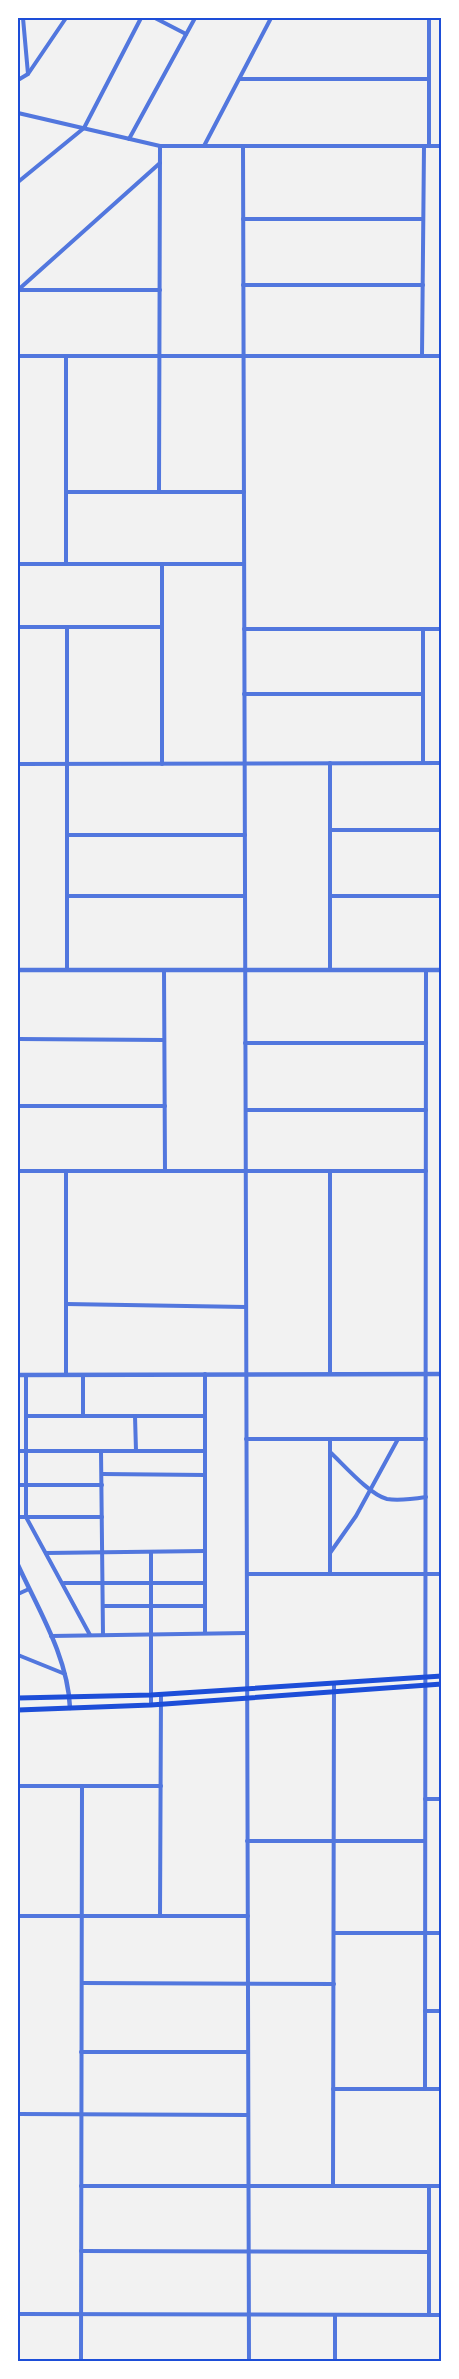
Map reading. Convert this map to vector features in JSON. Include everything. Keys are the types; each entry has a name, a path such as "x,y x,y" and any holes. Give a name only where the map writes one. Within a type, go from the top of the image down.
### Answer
{"main road":[{"path":"18,1698 151,1695 442,1676"},
{"path":"18,1710 151,1705 442,1684"}],"street":[{"path":"23,18 28,74"},
{"path":"18,80 28,74 66,18"},
{"path":"18,182 84,128 141,18"},
{"path":"155,18 186,34"},
{"path":"128,138 195,18"},
{"path":"204,146 271,18"},
{"path":"422,356 423,219 429,79 429,18"},
{"path":"240,79 429,79"},
{"path":"18,113 160,146 442,146"},
{"path":"159,492 160,146"},
{"path":"243,146 249,2362"},
{"path":"18,290 160,163"},
{"path":"243,219 423,219"},
{"path":"243,285 423,285"},
{"path":"18,290 160,290"},
{"path":"18,356 442,356"},
{"path":"66,356 66,564"},
{"path":"66,492 244,492"},
{"path":"18,564 244,564"},
{"path":"162,564 162,764"},
{"path":"18,627 162,627"},
{"path":"67,627 67,970"},
{"path":"423,629 423,763"},
{"path":"244,630 442,629"},
{"path":"244,694 423,694"},
{"path":"330,763 330,970"},
{"path":"18,764 442,763"},
{"path":"330,830 442,830"},
{"path":"67,835 245,835"},
{"path":"67,896 245,896"},
{"path":"330,896 442,896"},
{"path":"18,970 442,970"},
{"path":"164,970 165,1171"},
{"path":"425,2090 426,970"},
{"path":"18,1040 164,1040"},
{"path":"245,1043 426,1043"},
{"path":"18,1106 165,1106"},
{"path":"246,1110 426,1110"},
{"path":"18,1171 426,1172"},
{"path":"66,1171 66,1374"},
{"path":"330,1171 330,1374"},
{"path":"66,1304 246,1306"},
{"path":"205,1374 205,1633"},
{"path":"18,1375 442,1374"},
{"path":"26,1375 26,1517 64,1583 90,1635"},
{"path":"83,1375 83,1416"},
{"path":"26,1416 205,1416"},
{"path":"135,1416 136,1451"},
{"path":"246,1439 426,1439"},
{"path":"330,1439 330,1574"},
{"path":"330,1553 371,1490 398,1439"},
{"path":"18,1451 205,1451"},
{"path":"101,1451 104,1635"},
{"path":"330,1452 371,1490 386,1498 401,1500 426,1498"},
{"path":"102,1474 205,1475"},
{"path":"18,1485 102,1485"},
{"path":"18,1517 102,1517"},
{"path":"46,1552 151,1553 205,1551"},
{"path":"151,1553 151,1705"},
{"path":"18,1565 51,1636 65,1674 70,1708"},
{"path":"247,1574 442,1574"},
{"path":"64,1583 205,1583"},
{"path":"18,1594 29,1589"},
{"path":"103,1606 204,1606"},
{"path":"51,1636 247,1633"},
{"path":"18,1655 65,1674"},
{"path":"334,1683 334,2186"},
{"path":"160,1916 161,1694"},
{"path":"18,1786 160,1786"},
{"path":"81,2362 82,1786"},
{"path":"425,1799 442,1799"},
{"path":"247,1841 425,1841"},
{"path":"18,1916 248,1916"},
{"path":"334,1933 442,1933"},
{"path":"82,1983 334,1984"},
{"path":"425,2010 442,2010"},
{"path":"81,2052 248,2052"},
{"path":"334,2089 442,2090"},
{"path":"18,2114 248,2114"},
{"path":"81,2186 442,2186"},
{"path":"429,2186 429,2315"},
{"path":"81,2251 429,2252"},
{"path":"18,2314 442,2315"},
{"path":"335,2315 335,2362"}]}
